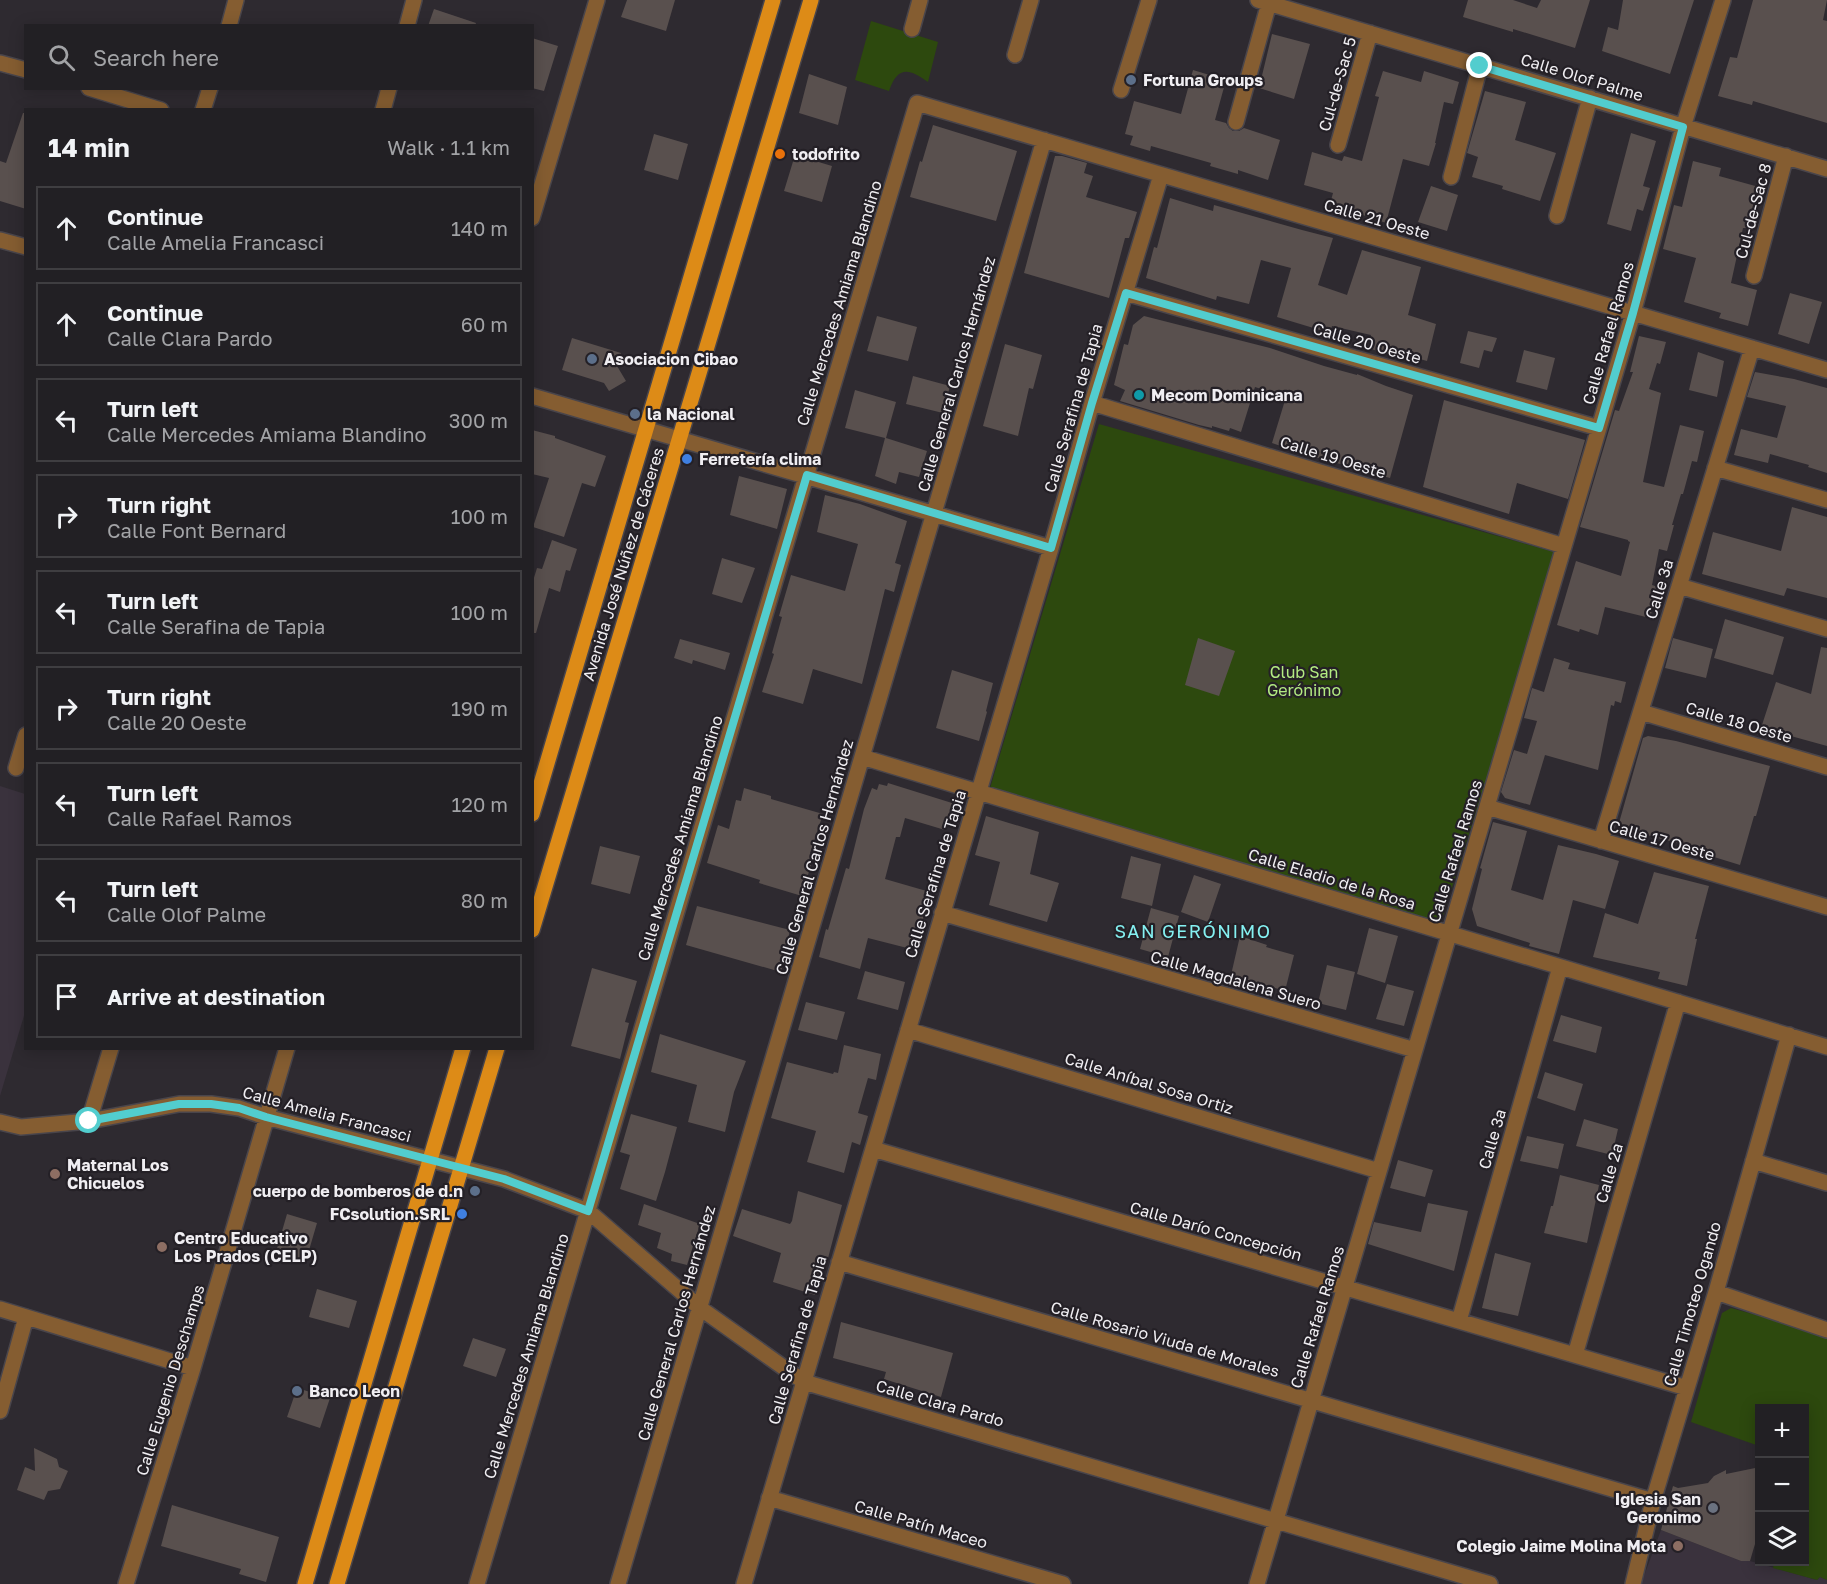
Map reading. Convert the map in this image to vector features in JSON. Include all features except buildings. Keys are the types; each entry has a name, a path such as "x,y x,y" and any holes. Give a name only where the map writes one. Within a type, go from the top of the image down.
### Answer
{"main road":[{"name":"Avenida José Núñez de Cáceres","path":"534,807 773,0"},
{"name":"Avenida José Núñez de Cáceres","path":"534,923 811,0"},
{"path":"305,1584 462,1050"},
{"path":"337,1584 496,1050"}],"street":[{"path":"230,24 236,0"},
{"path":"408,24 414,0"},
{"path":"534,211 597,0"},
{"path":"912,29 920,0"},
{"path":"1015,56 1031,0"},
{"path":"1121,90 1149,0"},
{"name":"Calle Rafael Ramos","path":"1257,1584 1633,313 1683,127 1723,0"},
{"path":"1236,122 1263,2"},
{"name":"Calle Olof Palme","path":"1263,2 1827,169"},
{"name":"Cul-de-Sac 5","path":"1338,145 1370,33"},
{"path":"0,63 24,69"},
{"path":"1451,177 1480,66"},
{"path":"96,90 154,108"},
{"path":"204,108 209,90"},
{"path":"384,108 388,90"},
{"path":"1557,216 1590,98"},
{"name":"Calle 21 Oeste","path":"917,103 1827,370"},
{"name":"Calle Mercedes Amiama Blandino","path":"477,1584 917,103"},
{"name":"Calle General Carlos Hernández","path":"622,1583 699,1308 1044,140"},
{"name":"Cul-de-Sac 8","path":"1754,276 1786,156"},
{"name":"Calle Serafina de Tapia","path":"744,1584 1161,175"},
{"path":"0,240 24,246"},
{"name":"Calle 20 Oeste","path":"1126,293 1599,428"},
{"name":"Calle 3ª","path":"1601,841 1752,348"},
{"path":"534,397 1051,548"},
{"name":"Calle 19 Oeste","path":"1092,403 1564,546"},
{"path":"1715,468 1827,500"},
{"path":"1679,586 1827,629"},
{"name":"Calle 18 Oeste","path":"1641,711 1827,766"},
{"path":"0,763 21,769 24,749"},
{"name":"Calle Eladio de la Rosa","path":"862,757 1827,1047"},
{"name":"Calle 17 Oeste","path":"1487,807 1827,908"},
{"name":"Calle Magdalena Suero","path":"942,913 1415,1050"},
{"name":"Calle 3ª","path":"1459,1321 1560,967"},
{"name":"Calle 2ª","path":"1575,1355 1678,1002"},
{"name":"Calle Aníbal Sosa Ortiz","path":"908,1030 1379,1171"},
{"name":"Calle Timoteo Ogando","path":"1633,1584 1653,1501 1716,1292 1789,1035"},
{"path":"89,1121 110,1050"},
{"name":"Calle Eugenio Deschamps","path":"126,1584 193,1368 286,1050"},
{"name":"Calle Amelia Francasci","path":"0,1122 21,1127 89,1121 179,1104 211,1104 239,1108 430,1160"},
{"name":"Calle Darío Concepción","path":"873,1149 1687,1388"},
{"name":"Calle Clara Pardo","path":"430,1160 504,1179 588,1211 699,1308 804,1382 1490,1584"},
{"path":"1753,1161 1827,1183"},
{"name":"Calle Rosario Viuda de Morales","path":"839,1262 1653,1501"},
{"path":"1716,1292 1827,1330"},
{"path":"0,1309 193,1368"},
{"path":"0,1411 26,1317"},
{"name":"Calle Patín Maceo","path":"769,1498 1063,1584"}],"shaded area":[{"path":"0,786 24,794 24,1016 0,1096"},
{"name":"Colegio Jaime Molina Mota","path":"1661,1530 1741,1561 1755,1562 1755,1566 1768,1566 1817,1580 1820,1577 1827,1580 1827,1584 1641,1584"}],"green space":[{"path":"871,21 938,42 928,82 915,74 904,72 896,77 889,91 855,80"},
{"name":"Club San Gerónimo","path":"1099,424 1558,553 1441,922 990,788"},
{"path":"1731,1308 1827,1335 1827,1580 1820,1577 1817,1580 1773,1568 1773,1566 1809,1566 1809,1404 1755,1404 1755,1445 1691,1422 1722,1313"}],"place":[{"name":"Fortuna Groups","path":"1131,80"},
{"name":"todofrito","path":"780,154"},
{"name":"Asociacion Cibao","path":"592,359"},
{"name":"Mecom Dominicana","path":"1139,395"},
{"name":"la Nacional","path":"635,414"},
{"name":"Ferretería clima","path":"687,459"},
{"name":"Maternal Los Chicuelos","path":"55,1174"},
{"name":"cuerpo de bomberos de d.n","path":"475,1191"},
{"name":"FCsolution.SRL","path":"462,1214"},
{"name":"Centro Educativo Los Prados (CELP)","path":"162,1247"},
{"name":"Banco Leon","path":"297,1391"},
{"name":"Iglesia San Geronimo","path":"1713,1508"},
{"name":"Colegio Jaime Molina Mota","path":"1678,1546"}],"district":[{"name":"SAN GERÓNIMO","path":"1193,932"}],"route":[{"path":"89,1121 179,1104 211,1104 239,1108 504,1179 588,1211 807,475 1051,548 1126,293 1599,428 1633,313 1683,127 1480,66"}]}
